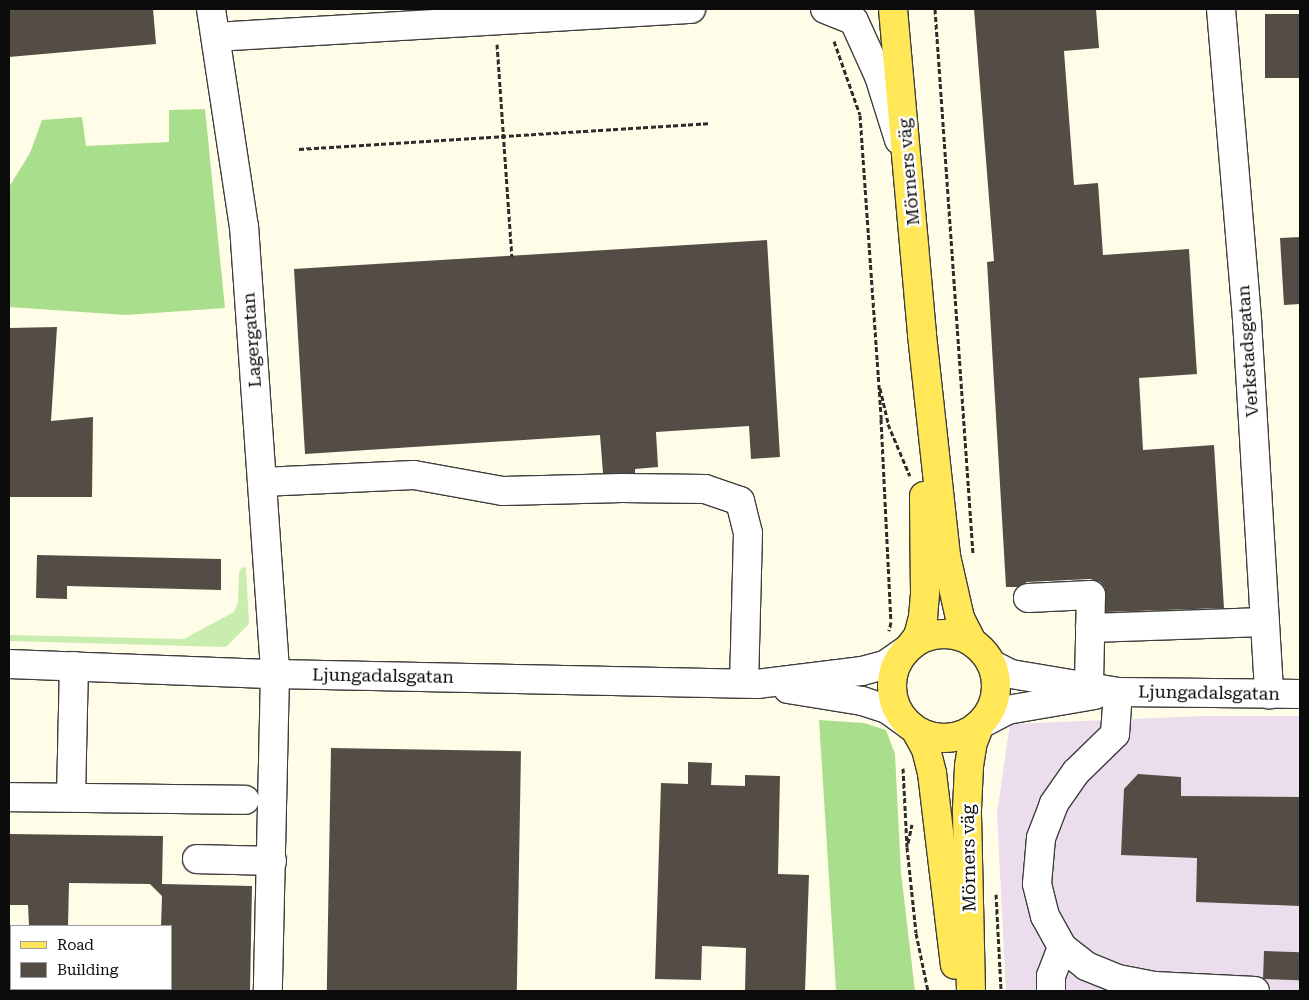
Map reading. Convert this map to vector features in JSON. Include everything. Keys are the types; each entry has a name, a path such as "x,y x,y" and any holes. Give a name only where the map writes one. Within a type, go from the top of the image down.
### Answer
{"main road":[{"name":"Mörners väg","path":"893,9 922,335 946,556 960,618 972,642"},
{"name":"Mörners väg","path":"902,644 918,636 923,617 925,592 922,335"},
{"path":"942,634 964,638 972,642 980,647 992,665 997,684 993,707 981,725 966,734 949,739 924,735 913,729 895,705 892,686 902,644 942,634"},
{"name":"Mörners väg","path":"971,991 968,809 973,742 981,725"},
{"name":"Mörners väg","path":"913,729 926,749 932,773 958,991"}],"street":[{"name":"Lagergatan","path":"211,9 244,226 275,674 268,991"},
{"path":"216,37 691,9"},
{"path":"826,9 854,21 879,76 909,174"},
{"name":"Verkstadsgatan","path":"1221,9 1246,310 1269,694"},
{"path":"262,482 414,475 503,490 705,489 740,501 748,533 751,684"},
{"path":"1028,598 1090,595 1089,686"},
{"path":"1090,628 1265,622"},
{"name":"Ljungadalsgatan","path":"751,684 862,671 884,665 902,644"},
{"name":"Ljungadalsgatan","path":"9,664 275,674 751,684 862,701 887,709 913,729"},
{"name":"Ljungadalsgatan","path":"992,665 1011,674 1118,692"},
{"path":"71,797 74,666"},
{"path":"1118,692 1115,734 1076,772 1054,804 1041,838 1037,884 1045,916 1062,947 1086,966 1118,979 1154,986 1255,991"},
{"name":"Ljungadalsgatan","path":"981,725 1007,710 1118,692 1300,694"},
{"path":"9,797 246,800"},
{"path":"197,859 272,861"},
{"path":"1050,991 1051,976 1062,947"}],"path":[{"path":"826,9 827,22 860,115 881,419 891,622 902,644"},
{"path":"935,9 970,516"},
{"path":"495,21 512,256"},
{"path":"299,149 708,123"},
{"path":"877,375 888,424 924,512"},
{"path":"903,761 907,848 916,934 928,991"},
{"path":"999,957 1000,991"}],"shaded area":[{"path":"1204,716 1300,716 1300,991 1006,991 997,813 1010,724"}],"green space":[{"path":"205,109 225,308 126,315 9,307 9,187 30,153 42,120 82,117 86,146 169,142 169,110"},
{"path":"242,567 246,568 249,624 226,647 9,641 9,635 184,639 234,612 238,603 239,572"},
{"path":"819,720 864,723 886,730 895,754 901,873 915,991 836,991"}],"building":[{"path":"9,9 153,9 156,44 9,57"},
{"path":"974,9 1096,9 1099,48 1064,51 1074,185 1098,183 1103,255 1189,249 1197,374 1139,378 1143,450 1214,445 1224,608 1106,612 1105,588 1100,582 1090,579 1027,582 1018,587 1006,587 987,262 994,261"},
{"path":"1265,14 1300,14 1300,78 1265,78"},
{"path":"1300,237 1300,304 1284,305 1280,238"},
{"path":"767,240 780,457 751,459 749,426 656,432 658,467 635,469 635,473 603,473 600,435 305,454 294,269"},
{"path":"57,327 51,421 93,417 92,497 9,497 9,328"},
{"path":"37,555 221,559 221,590 67,586 67,599 36,598"},
{"path":"331,748 521,751 517,991 327,991"},
{"path":"688,762 712,763 711,785 745,786 745,775 780,776 778,874 809,875 805,991 745,991 746,948 702,946 701,980 655,979 661,783 688,784"},
{"path":"1138,774 1181,777 1181,796 1300,797 1300,906 1196,902 1197,858 1121,855 1124,789"},
{"path":"9,834 163,836 162,884 252,886 250,991 171,991 172,925 161,925 162,896 150,884 69,883 68,925 29,925 28,905 9,905"},
{"path":"1264,951 1300,952 1299,980 1263,979"}]}
